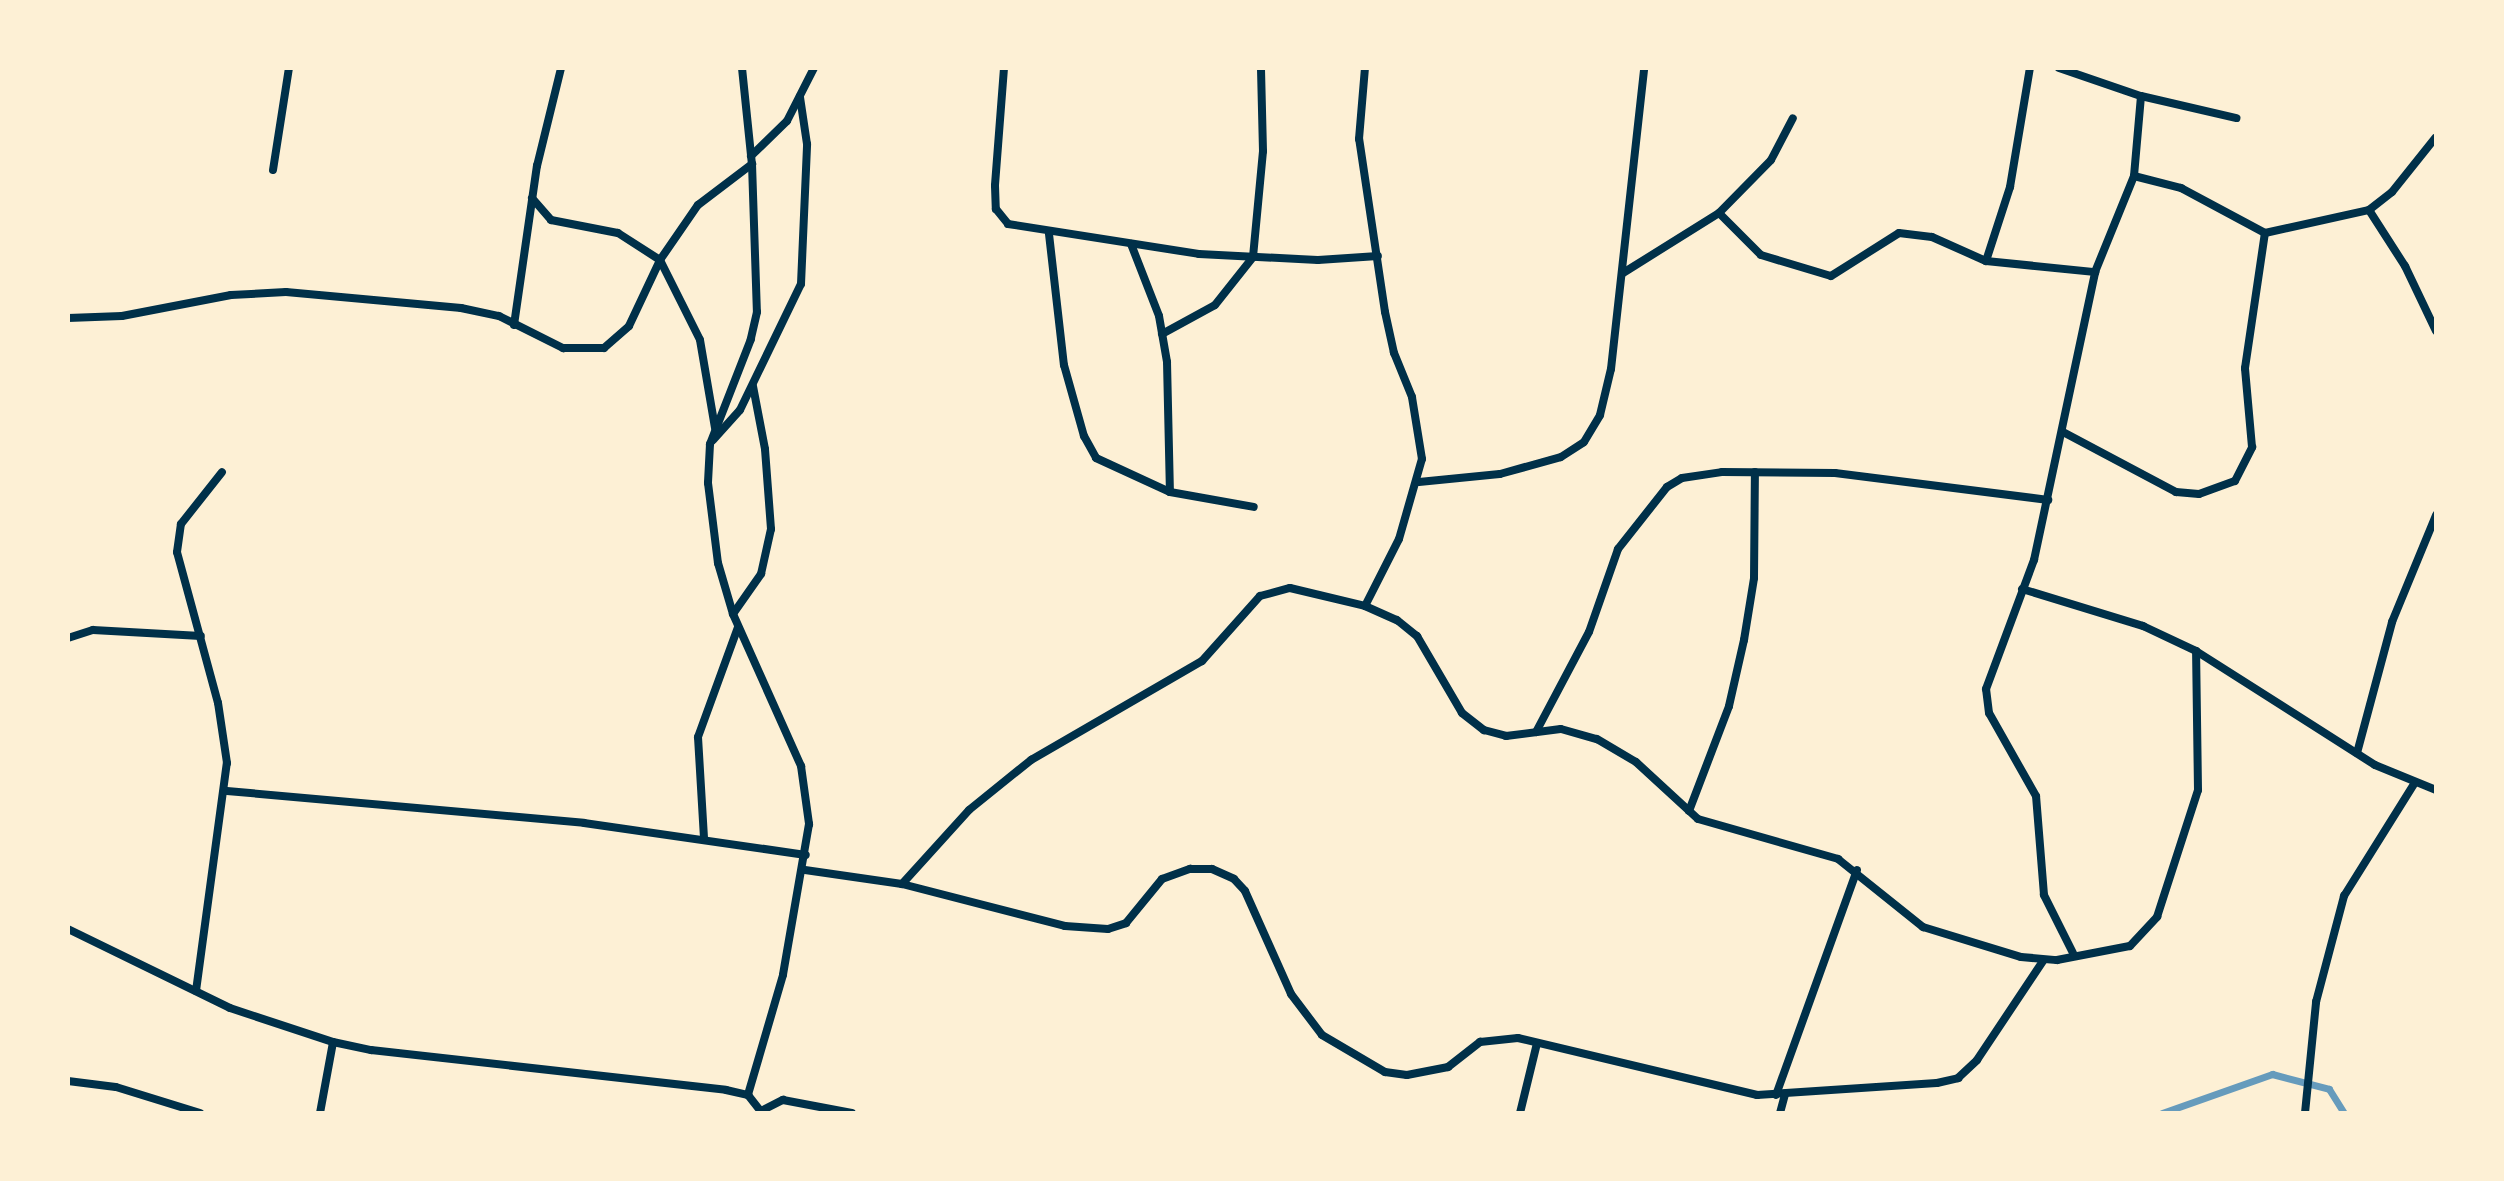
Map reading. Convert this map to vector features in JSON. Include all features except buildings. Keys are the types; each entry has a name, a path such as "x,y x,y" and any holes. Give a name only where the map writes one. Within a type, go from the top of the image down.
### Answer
{"street":[{"path":"273,170 289,68"},
{"path":"514,325 532,198 561,68"},
{"path":"742,68 752,160 757,312 746,353 710,444 712,525 733,614 801,766 808,797 805,870 783,975 748,1095"},
{"path":"68,318 122,316 231,295 286,292 461,308 514,325 563,348 604,348 629,326 660,260 698,205 752,160 787,121 814,68"},
{"path":"1004,68 996,209 1008,224 1049,234 1253,257 1378,256"},
{"path":"1162,334 1215,305 1253,257 1263,151 1261,68"},
{"path":"1365,68 1357,117 1378,256 1394,353 1421,433 1419,482 1399,539 1365,606"},
{"path":"1419,482 1500,474 1561,457 1584,442 1600,415 1611,369 1644,68"},
{"path":"1986,261 2010,187 2030,68"},
{"path":"2059,68 2141,96 2236,118"},
{"path":"2073,953 2044,895 2036,796 1987,701 1990,675 2022,589 2048,500 2095,272 2134,176 2141,96"},
{"path":"710,444 740,410 801,284 807,144 800,97"},
{"path":"1623,273 1719,213 1771,160 1793,118"},
{"path":"2134,176 2181,188 2265,233 2369,210 2392,192 2436,137"},
{"path":"532,198 551,220 618,233 660,260 700,340 715,428"},
{"path":"2369,210 2405,266 2436,331"},
{"path":"1719,213 1761,255 1831,276 1899,233 1932,237 1986,261 2095,272"},
{"path":"2063,432 2176,492 2199,494 2235,481 2252,447 2245,368 2265,233"},
{"path":"1049,234 1064,365 1089,448 1105,464 1170,492 1254,507"},
{"path":"1131,244 1149,282 1162,334 1170,492"},
{"path":"733,614 761,574 771,529 765,449 753,386"},
{"path":"196,991 227,791 222,725 177,552 181,524 222,472"},
{"path":"1536,732 1589,632 1618,549 1635,522 1667,487 1682,478 1755,472 1882,478 2048,500"},
{"path":"1689,811 1729,706 1744,640 1754,578 1755,472"},
{"path":"2357,753 2392,622 2436,515"},
{"path":"902,884 991,791 1031,760 1202,661 1268,591 1290,588 1365,606 1417,636 1462,713 1476,725 1506,736 1561,729 1597,739 1636,762 1689,811 1723,828 1838,859 1857,870 1923,927 1962,942 2043,961 2073,953 2130,946 2148,932 2171,887 2198,790 2196,651"},
{"path":"2022,589 2143,626 2196,651 2357,753 2414,784 2436,790"},
{"path":"704,838 698,737 738,626"},
{"path":"68,638 93,630 201,636"},
{"path":"2305,1113 2316,1002 2344,896 2414,784"},
{"path":"227,791 704,838 806,855"},
{"path":"805,870 902,884 1065,926 1108,929 1126,923 1162,879 1190,869 1212,869 1234,879 1245,891 1303,1015 1347,1052 1385,1072 1428,1074 1491,1039 1537,1043 1721,1089 1780,1094 1958,1078 1996,1036 2043,961"},
{"path":"1780,1113 1780,1094 1857,870"},
{"path":"68,929 196,991 279,1026 333,1042 748,1095 761,1112 783,1100 852,1113"},
{"path":"320,1113 333,1042"},
{"path":"1520,1113 1537,1043"},
{"path":"68,1081 116,1087 200,1113"}],"waterway":[{"path":"2162,1113 2272,1074 2329,1089 2344,1113"}]}
